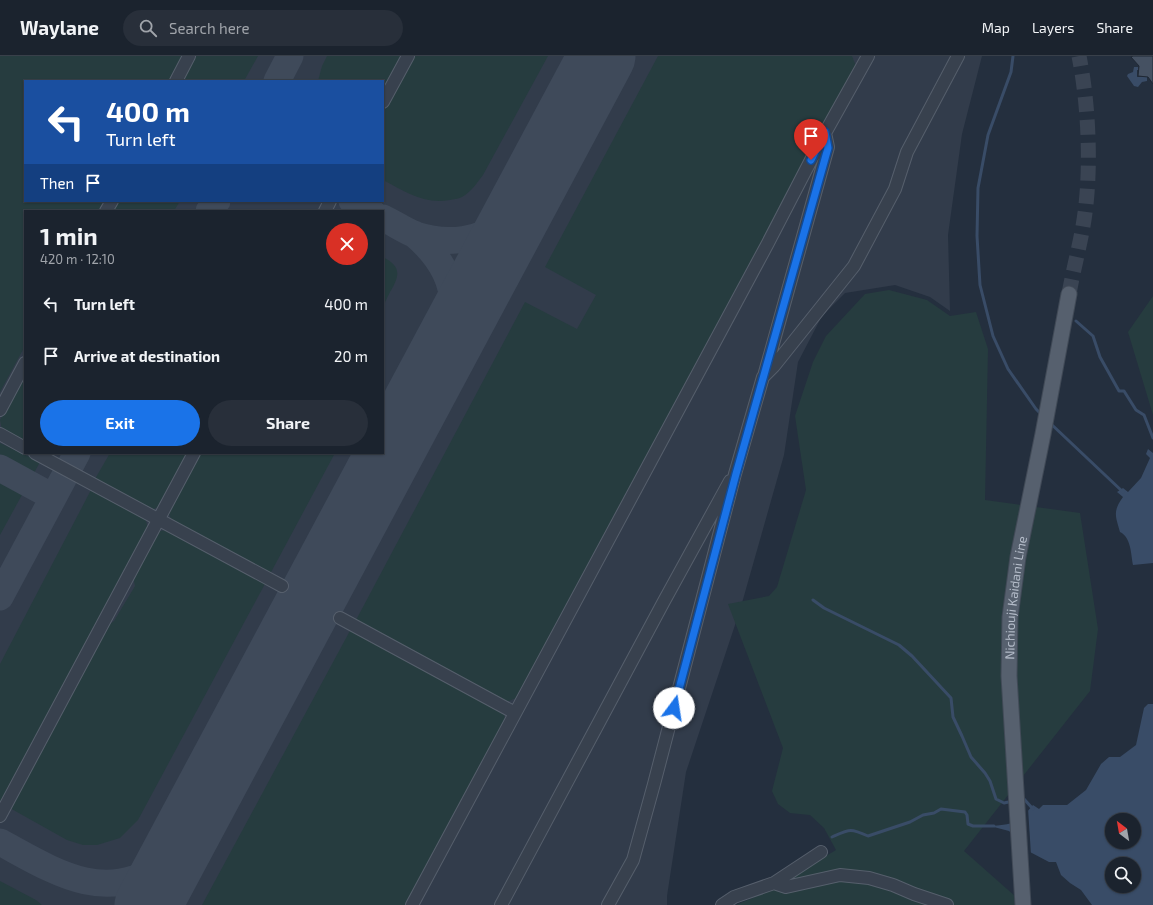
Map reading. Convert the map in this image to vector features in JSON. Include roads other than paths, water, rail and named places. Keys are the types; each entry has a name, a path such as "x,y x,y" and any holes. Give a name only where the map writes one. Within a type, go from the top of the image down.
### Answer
{"main road":[{"name":"Nichiouji Kaidani Line","path":"1023,905 1009,676 1010,617 1018,557 1043,434 1068,294"}],"street":[{"path":"177,80 189,56"},
{"path":"384,100 408,56"},
{"path":"763,377 774,366 854,266 895,189 907,152 958,56"},
{"path":"412,905 768,243 825,132 866,57"},
{"path":"608,905 633,860 736,474 828,148 825,132"},
{"path":"0,410 24,365"},
{"path":"0,434 24,447"},
{"path":"37,454 282,586"},
{"path":"0,816 193,454"},
{"path":"501,905 722,493 736,474"},
{"path":"340,618 515,713"},
{"path":"722,905 734,897 774,883 821,852"},
{"path":"774,883 786,887 840,875 869,878 893,885 947,905"}],"water":[{"path":"1134,67 1138,67 1137,77 1147,77 1147,81 1142,82 1138,87 1134,86 1127,76 1133,72"},
{"path":"1148,449 1153,453 1153,563 1133,565 1128,542 1124,534 1120,532 1117,521 1116,510 1123,497 1117,492 1123,488 1128,492 1141,478 1150,458 1146,454"},
{"path":"1148,704 1153,704 1153,905 1092,905 1081,890 1061,875 1056,862 1049,862 1030,852 1009,831 990,826 1005,825 1014,822 1023,816 1033,805 1039,809 1043,805 1067,805 1086,790 1101,764 1109,757 1120,757 1136,745 1144,708"}],"waterway":[{"path":"1013,56 1011,72 988,135 978,188 977,236 980,285 993,336 1008,369 1036,409 1042,415"},
{"path":"1076,321 1093,336 1100,357 1119,391 1124,391 1136,410 1144,415 1153,438"},
{"path":"1050,423 1123,492"},
{"path":"813,600 824,608 899,645 912,656 951,698 953,717 971,757 990,781 996,799 1004,803 1013,801"},
{"path":"1020,800 1024,799 1033,809"},
{"path":"832,837 850,830 868,836 910,822 923,815 934,813 941,809 965,812 967,815 968,824 973,826 994,826"}],"tunnel":[{"path":"1069,294 1083,226 1088,185 1087,118 1079,56"}]}
